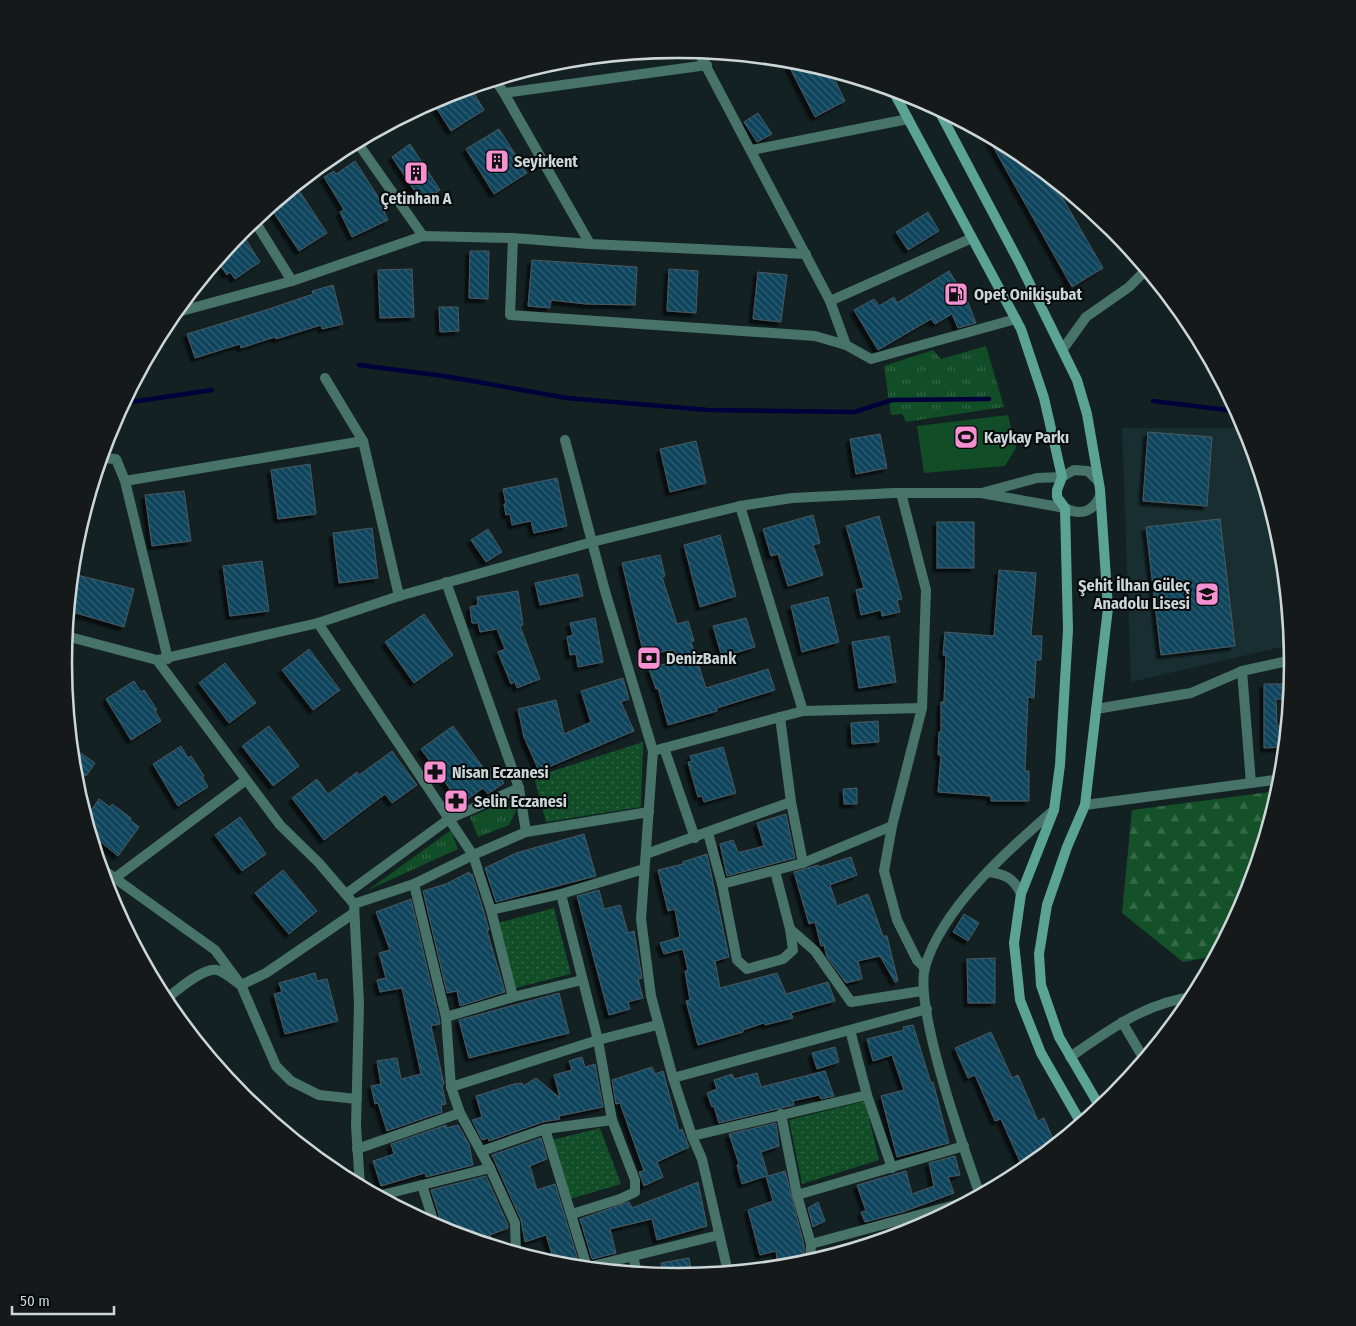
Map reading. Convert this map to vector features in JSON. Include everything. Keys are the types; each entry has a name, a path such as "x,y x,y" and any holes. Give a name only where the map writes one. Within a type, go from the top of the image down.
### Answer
{"main road":[{"path":"897,99 1016,319 1044,398 1062,477 1057,490 1058,497 1065,508 1068,630 1060,765 1054,810 1021,894 1014,943 1020,1000 1041,1053 1078,1117"},
{"path":"943,119 1063,349 1077,380 1087,414 1098,481 1108,608 1085,805 1067,847 1047,905 1039,954 1041,985 1059,1037 1096,1100"}],"street":[{"path":"703,59 830,301 846,345"},
{"path":"504,93 707,65"},
{"path":"499,85 590,244"},
{"path":"752,150 908,119"},
{"path":"360,148 423,236"},
{"path":"258,227 292,281"},
{"path":"187,309 292,281 423,236 513,238 590,244 806,254"},
{"path":"513,238 510,315 815,336 846,345 871,359 1016,319"},
{"path":"830,301 972,238"},
{"path":"1063,349 1086,318 1129,287 1142,274"},
{"path":"325,378 363,441 399,596"},
{"path":"565,440 592,542 652,750 640,919 657,1025 692,1136 702,1159 727,1266"},
{"path":"125,481 363,441"},
{"path":"109,458 116,459 125,481 168,658"},
{"path":"980,494 1037,478 1062,477 1074,470 1081,469 1094,475 1098,481"},
{"path":"901,493 926,590 922,708 892,826 884,870 897,920 917,960 925,968"},
{"path":"73,638 157,660 168,658 216,645 318,623 446,582 592,542 740,506 792,498 901,493 980,494 1065,508 1072,512 1086,512 1092,508 1100,496"},
{"path":"740,506 804,711"},
{"path":"446,582 520,788 526,832"},
{"path":"318,623 473,854 491,910 513,997"},
{"path":"157,660 280,825 319,863 346,894 354,908 359,994 357,1149 359,1177"},
{"path":"1096,709 1191,693 1242,671 1284,662"},
{"path":"1242,671 1251,783"},
{"path":"652,750 804,711 922,708"},
{"path":"780,717 803,863"},
{"path":"664,748 695,838"},
{"path":"115,878 246,780"},
{"path":"1085,805 1272,780"},
{"path":"346,894 450,819 520,788"},
{"path":"646,854 792,802"},
{"path":"978,1189 938,1058 922,991 925,968 939,931 999,858 1054,810"},
{"path":"241,985 266,973 354,908 414,884 473,854 526,832 649,812"},
{"path":"722,884 803,863 892,826"},
{"path":"708,833 722,884 737,960 747,969 782,959 793,950 790,929 775,870"},
{"path":"491,910 561,894 644,869"},
{"path":"988,872 1008,876 1016,883 1021,894"},
{"path":"112,876 215,950 241,985 276,1066 291,1081 319,1095 357,1099"},
{"path":"414,884 446,1017 452,1087 460,1113 482,1151 515,1222 516,1246"},
{"path":"561,894 598,1040 612,1120 635,1180 635,1192 620,1199 572,1214"},
{"path":"790,929 815,951 851,1002 922,991"},
{"path":"172,995 202,973 210,970 218,970 241,985"},
{"path":"446,1017 513,997 582,980"},
{"path":"1070,1056 1138,1013 1182,998"},
{"path":"673,1078 927,1009"},
{"path":"1122,1022 1140,1053"},
{"path":"452,1087 598,1040 657,1025"},
{"path":"850,1030 867,1094 892,1168"},
{"path":"692,1136 867,1094"},
{"path":"357,1149 460,1113"},
{"path":"781,1114 796,1195 811,1244 810,1254"},
{"path":"482,1151 546,1129 612,1120"},
{"path":"546,1129 572,1214 583,1261"},
{"path":"796,1195 964,1146"},
{"path":"387,1194 490,1168"},
{"path":"422,1185 432,1216"},
{"path":"811,1244 938,1210"},
{"path":"603,1263 719,1235"},
{"path":"633,1256 636,1267"}],"shaded area":[{"name":"Şehit İlhan Güleç Anadolu Lisesi","path":"1122,428 1236,428 1263,506 1272,545 1278,584 1283,647 1131,682"}],"green space":[{"path":"986,346 1004,407 906,422 902,414 891,415 884,366 933,350 941,359"},
{"name":"Kaykay Parkı","path":"1008,415 1016,448 1005,466 924,473 917,426"},
{"path":"643,742 641,807 546,822 534,777"},
{"path":"1269,792 1263,820 1237,895 1207,957 1183,962 1122,913 1132,810"},
{"path":"514,798 516,811 509,825 478,837 470,817"},
{"path":"451,830 458,849 368,890"},
{"path":"554,908 571,974 515,988 498,923"},
{"path":"865,1101 879,1160 802,1184 789,1120"},
{"path":"600,1128 621,1184 570,1199 552,1140"}],"building":[{"path":"790,68 834,78 845,101 815,117"},
{"path":"474,93 484,110 451,131 437,108"},
{"path":"758,113 772,134 757,142 744,122"},
{"name":"Seyirkent","path":"499,129 527,173 494,194 466,149"},
{"name":"Çetinhan A","path":"410,144 440,190 422,202 392,157"},
{"path":"993,147 1060,194 1103,268 1072,287"},
{"path":"355,161 377,195 388,220 352,237 340,212 344,210 324,177 334,171 336,174"},
{"path":"299,191 327,233 299,251 274,213"},
{"path":"928,212 939,231 908,250 896,232"},
{"path":"246,240 260,262 235,279 230,272 227,275 221,266"},
{"path":"470,251 489,251 488,299 469,298"},
{"path":"532,260 637,267 635,305 586,304 551,300 550,308 528,306"},
{"path":"412,269 414,317 380,318 378,270"},
{"path":"669,269 698,271 696,313 667,311"},
{"path":"949,271 967,300 976,323 958,328 952,314 935,324 931,319 878,350 854,310 874,299 879,306 894,297 897,303"},
{"path":"758,272 787,275 781,322 753,319"},
{"path":"333,285 343,324 322,329 321,325 241,348 240,344 195,358 187,334 266,310 313,294 312,291"},
{"path":"439,307 458,307 459,331 440,332"},
{"path":"1148,432 1212,437 1207,506 1143,501"},
{"path":"880,434 887,468 856,474 850,439"},
{"path":"696,441 706,483 670,492 660,449"},
{"path":"310,464 316,514 278,519 271,470"},
{"path":"557,478 567,526 534,533 531,521 512,525 510,514 506,515 503,489"},
{"path":"184,491 191,541 152,546 145,495"},
{"path":"813,515 820,543 813,545 823,575 788,586 778,554 771,556 763,529"},
{"path":"879,516 902,599 897,600 900,612 882,616 881,610 861,615 856,590 864,588 846,526"},
{"path":"1220,519 1235,646 1161,655 1146,527"},
{"path":"937,522 974,522 974,568 937,568"},
{"path":"372,528 378,578 339,583 333,533"},
{"path":"488,529 502,552 486,562 471,540"},
{"path":"720,535 736,596 700,607 684,545"},
{"path":"660,555 665,576 662,577 677,624 688,621 694,641 691,642 706,688 768,669 775,690 717,708 717,711 668,725 658,688 656,689 649,669 677,660 674,650 644,655 622,563"},
{"path":"262,561 269,611 230,616 223,566"},
{"path":"999,570 1036,573 1031,636 1042,636 1041,660 1036,660 1034,698 1028,697 1025,771 1029,771 1029,801 991,801 991,796 938,792 941,755 938,755 939,732 941,732 941,702 944,702 946,656 943,655 945,632 994,636"},
{"path":"578,574 583,596 540,605 535,583"},
{"path":"79,576 134,589 124,627 75,613"},
{"path":"518,591 523,625 520,626 540,679 517,688 515,682 511,684 498,652 505,649 497,629 480,632 478,623 472,623 470,607 478,605 477,597"},
{"path":"828,597 839,642 802,652 791,606"},
{"path":"424,614 453,655 414,683 385,642"},
{"path":"595,618 603,662 578,667 576,654 570,655 567,637 573,635 570,623"},
{"path":"746,618 755,647 722,657 713,626"},
{"path":"889,636 896,682 859,688 852,642"},
{"path":"309,649 340,690 313,710 282,670"},
{"path":"225,663 256,703 229,723 199,683"},
{"path":"623,678 629,699 621,702 634,731 539,771 524,737 518,709 556,700 564,734 591,722 581,691"},
{"path":"134,681 141,692 144,690 157,710 155,711 161,721 131,740 106,699"},
{"path":"1264,684 1282,684 1282,699 1276,699 1277,726 1280,726 1277,747 1264,748"},
{"path":"878,721 879,742 852,744 851,723"},
{"path":"269,726 299,766 273,786 242,746"},
{"path":"453,726 487,773 493,768 504,783 488,794 483,788 461,804 421,749"},
{"path":"181,746 188,758 191,756 204,776 202,777 208,787 178,806 153,764"},
{"path":"723,747 736,793 704,802 702,796 698,797 688,762 692,761 690,756"},
{"path":"392,751 417,785 392,803 385,794 324,840 292,798 317,779 328,794 357,772 359,775"},
{"path":"80,752 95,763 86,776 83,774"},
{"path":"857,788 857,804 844,804 843,789"},
{"path":"99,799 110,807 112,804 131,818 130,820 139,827 118,856 100,841 91,810"},
{"path":"786,814 795,858 727,876 720,844 733,840 738,852 764,846 757,823"},
{"path":"240,817 266,854 242,871 215,835"},
{"path":"584,834 596,876 496,902 485,868 516,853"},
{"path":"707,854 729,957 715,961 720,988 777,973 786,994 828,982 835,1001 791,1013 793,1018 765,1025 764,1023 743,1030 743,1032 698,1045 686,1001 690,1000 685,971 688,970 683,949 664,954 660,943 680,937 675,909 668,911 658,870 683,864 683,862"},
{"path":"851,857 857,875 830,885 837,906 868,894 883,936 887,936 898,981 895,982 880,956 858,961 862,979 846,983 827,957 824,945 821,946 815,922 809,924 794,872 818,865 819,867"},
{"path":"283,870 317,911 289,934 255,893"},
{"path":"469,872 470,875 472,874 484,912 489,930 487,931 505,992 460,1006 457,991 447,993 423,891 446,884"},
{"path":"599,890 604,909 620,905 628,933 634,931 642,978 638,979 643,998 628,1002 630,1009 609,1015 577,896"},
{"path":"411,899 439,1018 440,1024 431,1026 444,1084 442,1086 446,1104 441,1105 442,1112 387,1131 378,1103 375,1104 371,1086 381,1084 377,1061 397,1058 401,1079 421,1074 402,988 380,992 377,980 386,978 379,953 390,950 376,912"},
{"path":"964,914 979,923 968,941 953,932"},
{"path":"995,958 995,1003 968,1003 967,959"},
{"path":"315,973 317,981 327,979 338,1021 285,1034 274,994 282,992 279,983"},
{"path":"559,993 569,1033 469,1058 459,1020"},
{"path":"913,1025 931,1083 933,1082 949,1143 897,1157 881,1096 904,1090 892,1055 873,1061 867,1039 904,1030 903,1027"},
{"path":"991,1032 1012,1078 1018,1075 1038,1121 1044,1118 1053,1138 1020,1162 1001,1119 995,1121 975,1075 968,1078 955,1048"},
{"path":"835,1047 839,1062 817,1069 812,1053"},
{"path":"582,1057 585,1067 595,1064 603,1107 559,1116 560,1119 543,1122 489,1141 488,1138 482,1140 472,1120 482,1117 476,1096 514,1084 522,1083 523,1086 536,1078 560,1098 554,1075 572,1070 569,1061"},
{"path":"652,1067 655,1074 663,1071 679,1131 682,1129 689,1147 657,1162 663,1177 644,1186 639,1172 644,1171 620,1103 616,1104 612,1080"},
{"path":"825,1071 834,1096 821,1099 819,1095 793,1101 794,1105 719,1123 714,1106 712,1107 707,1093 717,1089 714,1080 732,1074 734,1079 757,1073 761,1087"},
{"path":"776,1123 779,1146 761,1152 768,1176 785,1171 804,1245 804,1255 777,1260 776,1251 760,1255 748,1210 773,1201 766,1176 742,1184 737,1165 739,1164 729,1134"},
{"path":"446,1125 447,1128 458,1125 469,1144 473,1165 426,1177 425,1173 381,1186 373,1161 394,1154 391,1144"},
{"path":"541,1138 547,1159 530,1166 537,1190 555,1184 578,1260 552,1255 546,1235 525,1242 521,1220 492,1155"},
{"path":"955,1156 960,1175 948,1177 954,1193 903,1212 865,1222 861,1212 866,1211 857,1185 906,1171 912,1194 934,1186 929,1163"},
{"path":"486,1176 508,1228 490,1235 491,1239 440,1219 431,1190"},
{"path":"698,1182 707,1226 657,1240 652,1219 610,1229 616,1253 592,1259 580,1219 629,1202 632,1208"},
{"path":"818,1202 825,1221 813,1227 808,1208"},
{"path":"689,1258 691,1268 662,1268 661,1263"}],"waterway":[{"path":"359,365 444,376 567,398 708,410 854,412 892,400 989,399"},
{"path":"132,402 212,390"},
{"path":"1153,401 1228,410"}],"place":[{"name":"Seyirkent","path":"497,161"},
{"name":"Çetinhan A","path":"416,173"},
{"name":"Opet Onikişubat","path":"956,294"},
{"name":"Kaykay Parkı","path":"966,437"},
{"name":"Şehit İlhan Güleç Anadolu Lisesi","path":"1207,594"},
{"name":"DenizBank","path":"649,658"},
{"name":"Nisan Eczanesi","path":"435,772"},
{"name":"Selin Eczanesi","path":"456,801"}]}
